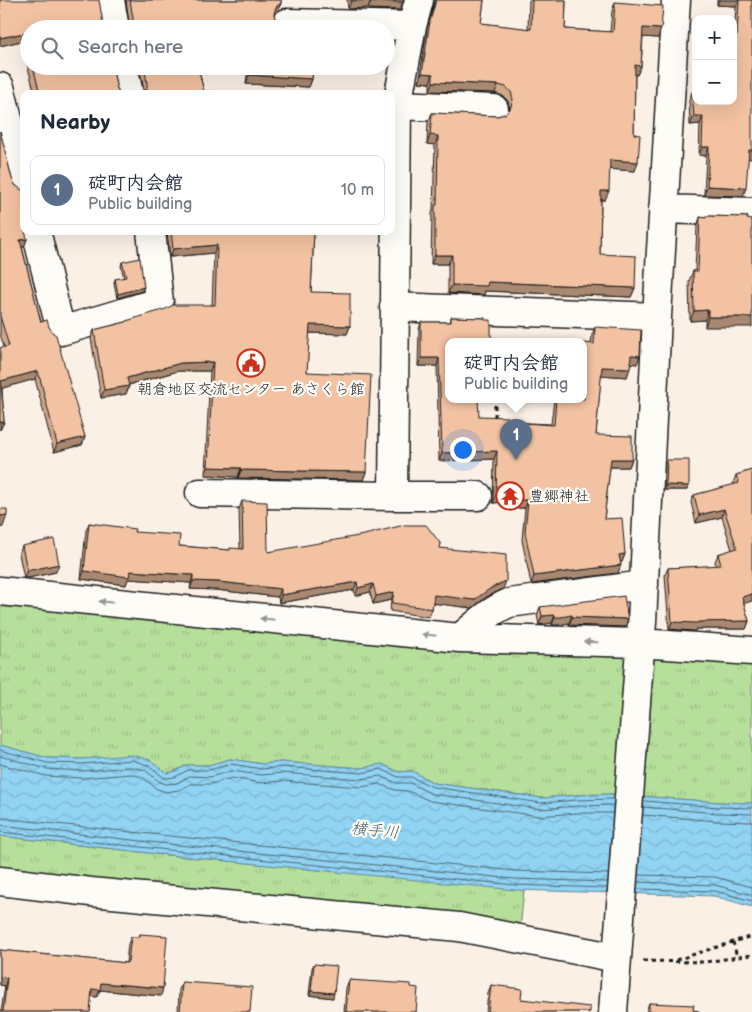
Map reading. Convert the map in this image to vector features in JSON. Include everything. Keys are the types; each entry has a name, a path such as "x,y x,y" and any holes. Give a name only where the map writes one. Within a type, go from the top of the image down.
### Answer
{"street":[{"path":"110,0 114,20"},
{"path":"393,496 397,104 419,0"},
{"path":"613,1012 644,585 657,317 676,0"},
{"path":"395,26 412,26"},
{"path":"125,75 128,90"},
{"path":"0,87 20,167"},
{"path":"397,104 494,109"},
{"path":"663,209 752,212"},
{"path":"37,235 61,331 159,302 151,235"},
{"path":"394,306 657,317"},
{"path":"200,493 478,496"},
{"path":"460,638 496,609 509,603 644,585"},
{"path":"0,591 460,638 639,654 752,652"},
{"path":"0,881 101,893 460,927 617,954"}],"path":[{"path":"495,417 496,403"},
{"path":"673,961 752,936"},
{"path":"733,942 738,957"},
{"path":"643,961 706,962 752,955"}],"green space":[{"path":"0,591 752,651 752,803 611,794 542,798 434,783 412,771 399,772 382,764 362,768 281,762 263,764 230,759 208,765 187,765 167,773 150,760 48,758 0,745"},
{"path":"0,836 158,854 524,890 519,939 0,881"}],"water":[{"name":"横手川","path":"0,745 48,758 82,759 132,755 150,760 167,773 187,765 209,765 230,759 263,764 281,762 362,768 382,764 399,772 412,771 434,783 542,798 611,794 752,803 752,907 714,896 515,890 0,836"}],"building":[{"path":"0,0 99,0 102,20 20,20 20,34 0,38"},
{"path":"130,0 281,0 274,14 276,20 133,19"},
{"path":"371,0 404,0 403,2"},
{"path":"436,0 484,0 481,23 531,29 532,0 566,0 565,29 613,32 615,2 663,6 661,29 643,28 641,66 635,65 634,134 640,135 638,162 610,160 609,191 601,191 600,254 636,256 635,288 488,282 487,286 452,285 452,255 435,255 438,136 430,135 432,113 497,116 505,114 510,109 513,100 511,92 506,87 433,82 433,74 422,73 430,21"},
{"path":"739,0 752,0 752,150 749,150 746,188 707,186 709,147 702,147 703,116 694,116 693,105 737,105"},
{"path":"35,75 114,75 117,90 39,90"},
{"path":"146,75 200,75 203,90 147,90"},
{"path":"249,75 312,75 312,79"},
{"path":"0,131 12,179 15,185 20,189 20,235 26,235 27,239 20,240 41,322 47,320 49,327 56,335 85,437 57,444 38,371 1,381 4,422 0,422 0,348 9,346 0,316"},
{"path":"706,216 748,217 747,219 752,220 752,317 708,317 708,310 694,311 693,271 698,271 700,217 706,218"},
{"name":"朝倉地区交流センター あさくら館","path":"171,235 314,235 311,292 350,293 350,326 310,325 307,372 371,375 366,472 241,470 241,468 208,467 213,362 181,363 127,378 129,386 104,390 94,330 126,322 173,305 215,305 217,245 173,249"},
{"path":"140,258 144,287 118,294 115,279 126,277 122,262"},
{"path":"451,317 485,318 485,320 491,320 491,338 445,338 445,403 478,403 479,416 508,417 508,422 554,425 556,403 587,403 587,343 594,344 595,327 641,330 640,356 631,355 630,368 602,367 596,435 632,436 632,459 611,459 604,519 622,518 625,554 619,555 621,565 534,576 525,532 528,500 518,500 517,493 496,495 497,451 442,453 439,358 421,358 421,322 451,322"},
{"path":"667,460 689,460 689,486 666,485"},
{"path":"752,470 752,594 742,597 749,621 672,622 668,568 721,565 718,554 737,548 724,509 699,515 694,495 739,483 736,475"},
{"path":"242,501 267,502 268,552 364,535 404,525 426,525 441,544 440,548 506,555 506,581 491,588 474,600 434,595 432,609 392,603 394,592 376,596 373,584 358,588 357,582 281,595 281,589 193,581 193,575 130,571 129,577 84,571 89,523 135,529 134,532 180,535 179,546 230,550 230,548 243,549"},
{"path":"0,509 7,509 7,515 0,516"},
{"path":"54,539 59,564 27,570 22,546"},
{"path":"624,596 628,619 572,617 572,615 561,617 555,617 555,615 542,616 540,607"},
{"path":"140,934 167,936 163,988 101,983 100,990 92,989 90,1012 3,1012 7,978 0,977 0,950 127,963 131,937 140,937"},
{"path":"314,964 337,966 334,993 311,991"},
{"path":"349,980 411,984 411,987 418,988 416,1012 346,1012"},
{"path":"182,982 252,987 250,1012 180,1012"},
{"path":"491,985 522,989 521,999 590,1007 590,1012 488,1012"},
{"path":"649,1003 694,1005 693,1010 699,1012 649,1012"}],"place":[{"name":"朝倉地区交流センター あさくら館","path":"251,363"},
{"name":"碇町内会館","path":"516,460"},
{"name":"豊郷神社","path":"510,496"}]}
